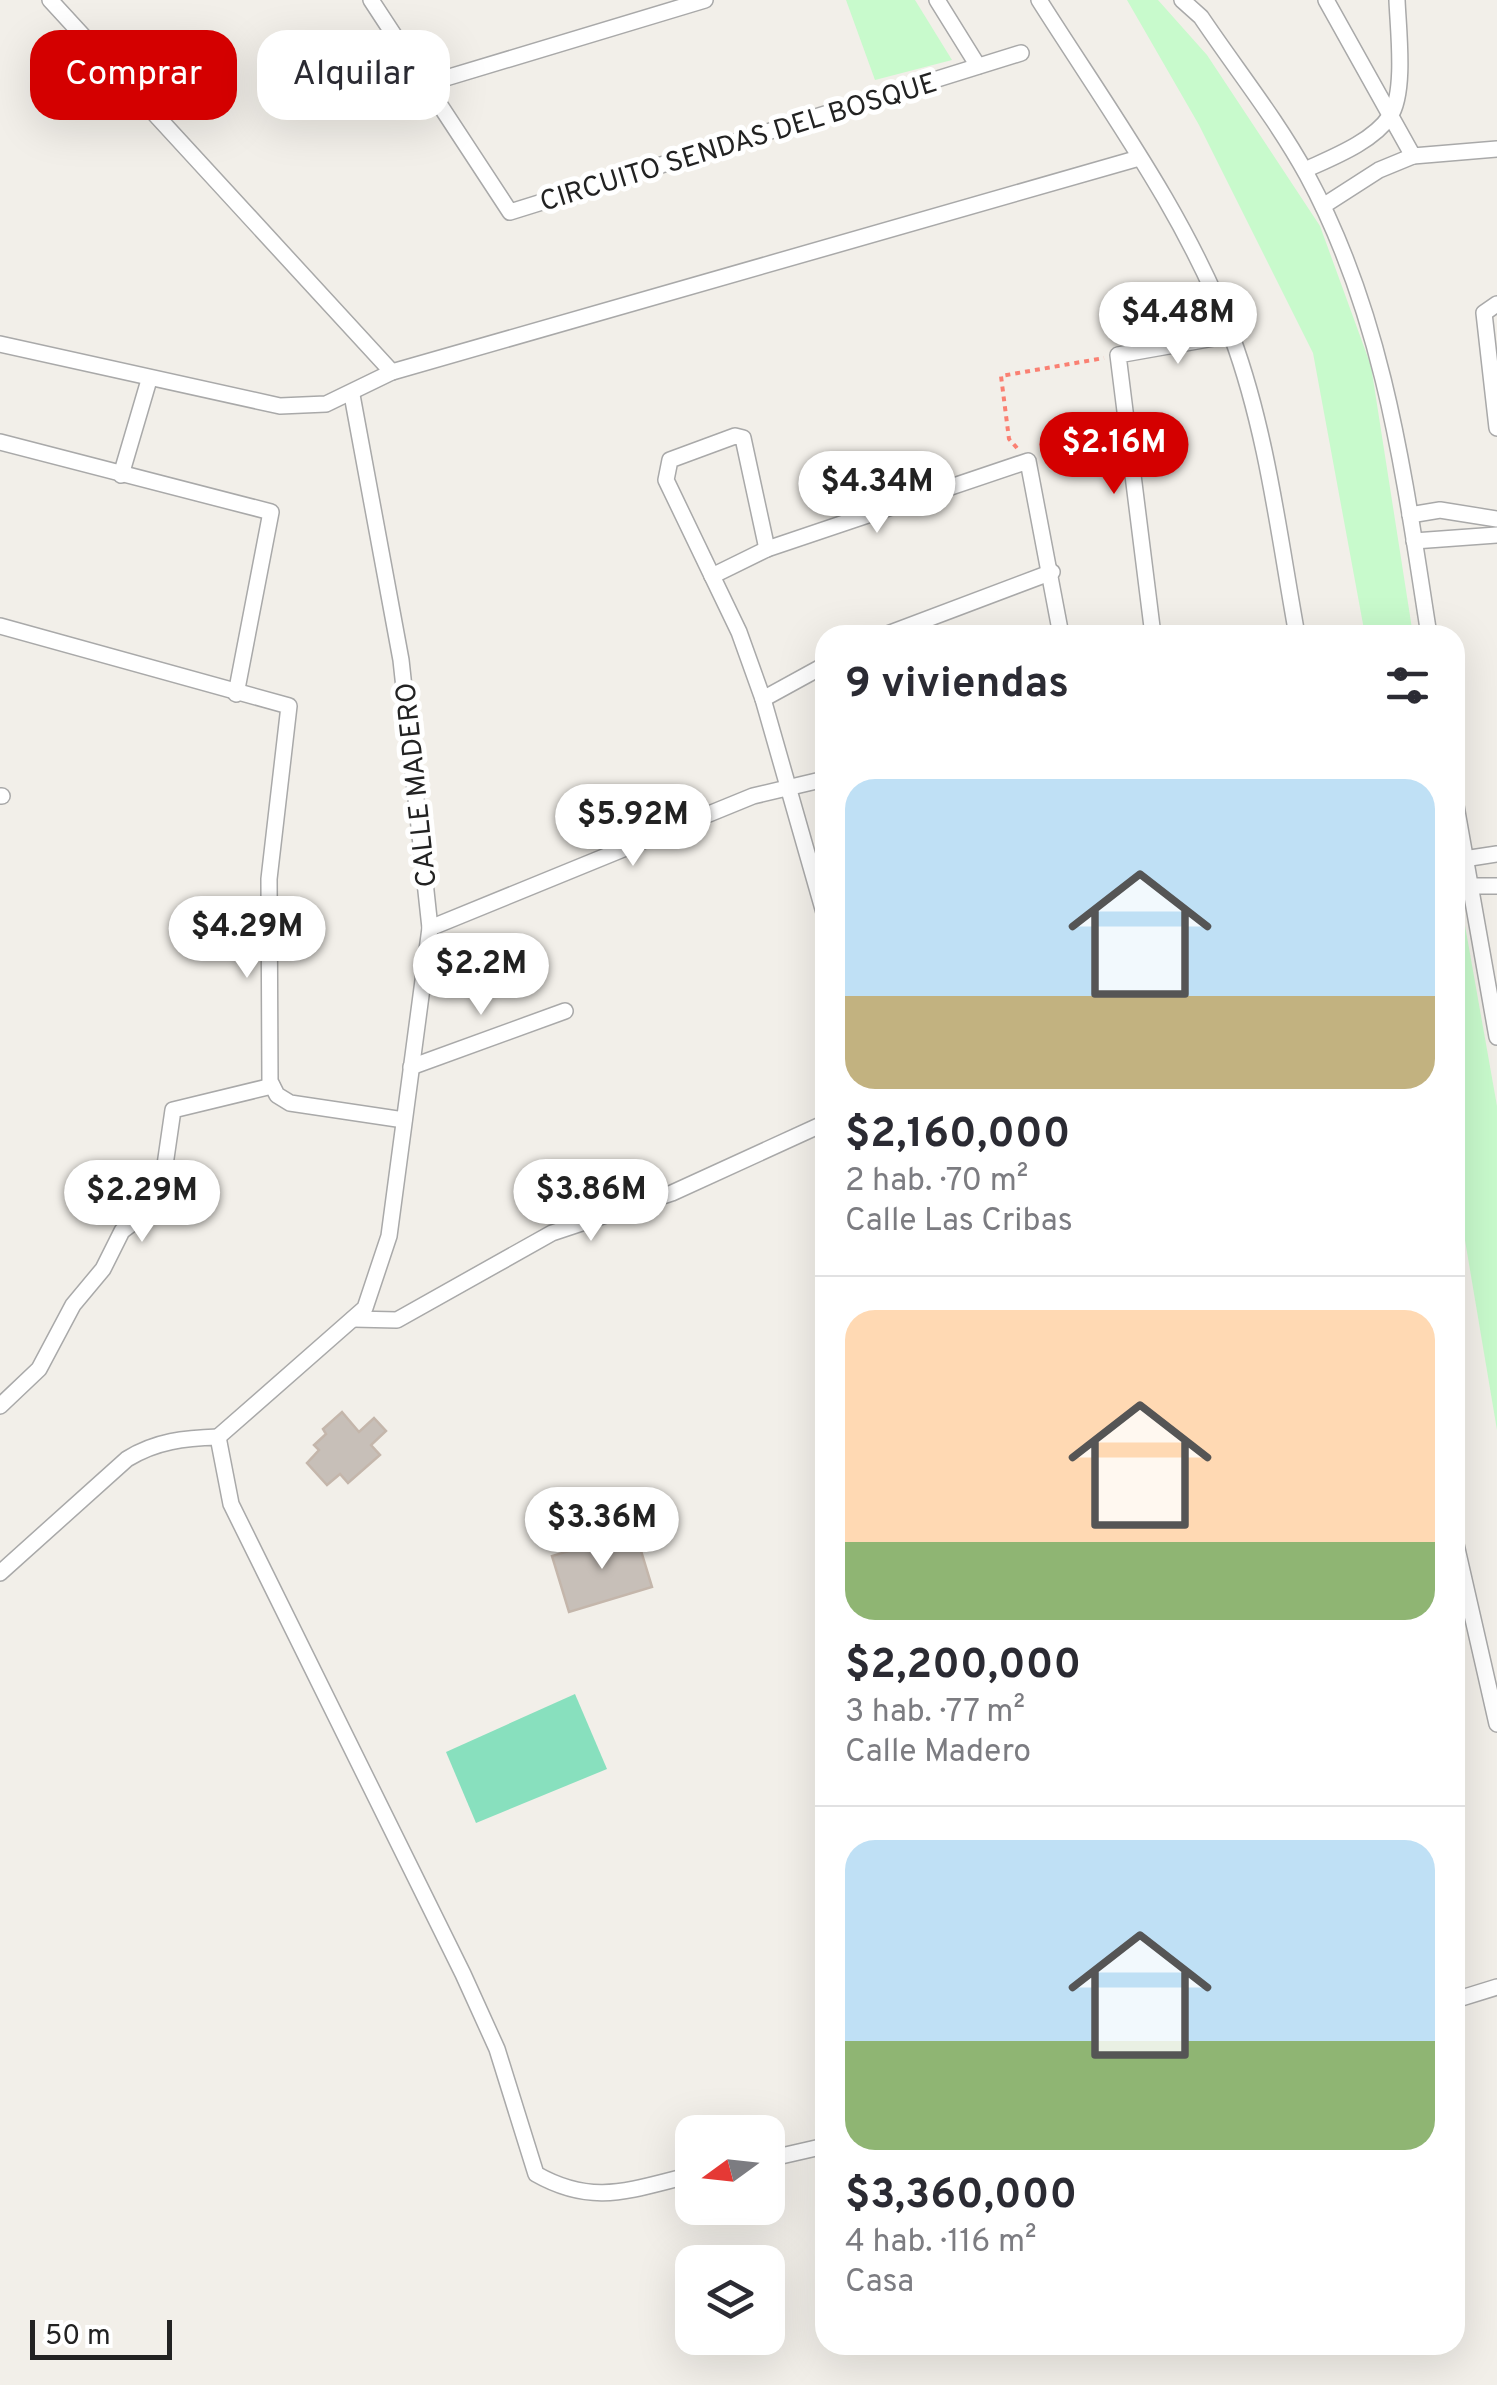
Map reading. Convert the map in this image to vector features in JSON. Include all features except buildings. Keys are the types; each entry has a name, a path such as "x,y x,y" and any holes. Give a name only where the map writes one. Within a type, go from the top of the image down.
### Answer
{"street":[{"path":"50,0 392,372"},
{"name":"CIRCUITO SENDAS DEL BOSQUE","path":"371,0 391,30"},
{"path":"450,77 704,0"},
{"name":"CIRCUITO SENDAS DEL BOSQUE","path":"937,0 978,66"},
{"path":"1040,0 1190,245 1231,335 1265,459 1295,625"},
{"path":"1182,0 1201,17 1304,170 1323,206 1374,332 1388,386 1427,625"},
{"path":"1196,0 1201,17"},
{"path":"1326,0 1413,156"},
{"path":"1304,170 1362,140 1391,116 1397,90 1397,0"},
{"name":"CIRCUITO SENDAS DEL BOSQUE","path":"450,120 510,212 1021,53"},
{"path":"1362,140 1379,170"},
{"path":"1323,206 1379,170 1413,156 1497,149"},
{"path":"0,344 280,406 326,404 352,395 392,372 1138,158"},
{"path":"1497,304 1484,313 1497,428"},
{"path":"1153,625 1118,355 1231,335"},
{"path":"121,475 149,380"},
{"name":"CALLE MADERO","path":"352,395 401,660 430,928 389,1236 365,1308 353,1320"},
{"path":"768,549 743,438 736,436 670,460 666,480 712,576 763,699 815,881"},
{"path":"0,442 271,512 236,694"},
{"path":"712,576 768,549 1028,460 1060,625"},
{"path":"1410,515 1472,512 1497,518"},
{"path":"1472,512 1472,539"},
{"path":"1414,541 1497,535"},
{"path":"912,625 1052,572"},
{"path":"0,626 289,706 269,879 272,1086 277,1096 290,1103 404,1120"},
{"path":"763,699 815,670"},
{"path":"430,928 753,796 815,782"},
{"path":"1465,859 1497,854"},
{"path":"1465,866 1497,1037"},
{"path":"1468,886 1497,886"},
{"path":"412,1067 565,1011"},
{"path":"0,1406 39,1369 122,1231 147,1212 164,1172 173,1110 272,1086"},
{"path":"0,1573 56,1527 127,1458 146,1447 181,1438 218,1437 353,1320 397,1320 552,1233 672,1193 815,1127"},
{"path":"218,1437 231,1504 463,1974 497,2049 536,2174 558,2187 603,2196 675,2180"},
{"path":"1465,1584 1497,1724"},
{"path":"1465,1997 1497,1987"},
{"path":"785,2154 815,2148"}],"path":[{"path":"1028,460 1009,439 1000,376 1118,355"}],"green space":[{"path":"846,0 915,0 952,60 875,80"},
{"path":"1127,0 1158,0 1207,55 1320,226 1371,366 1411,625 1363,625 1313,353 1199,125"},
{"path":"1465,925 1497,1106 1497,1430 1465,1240"},
{"path":"575,1694 607,1769 476,1823 446,1752"}]}
